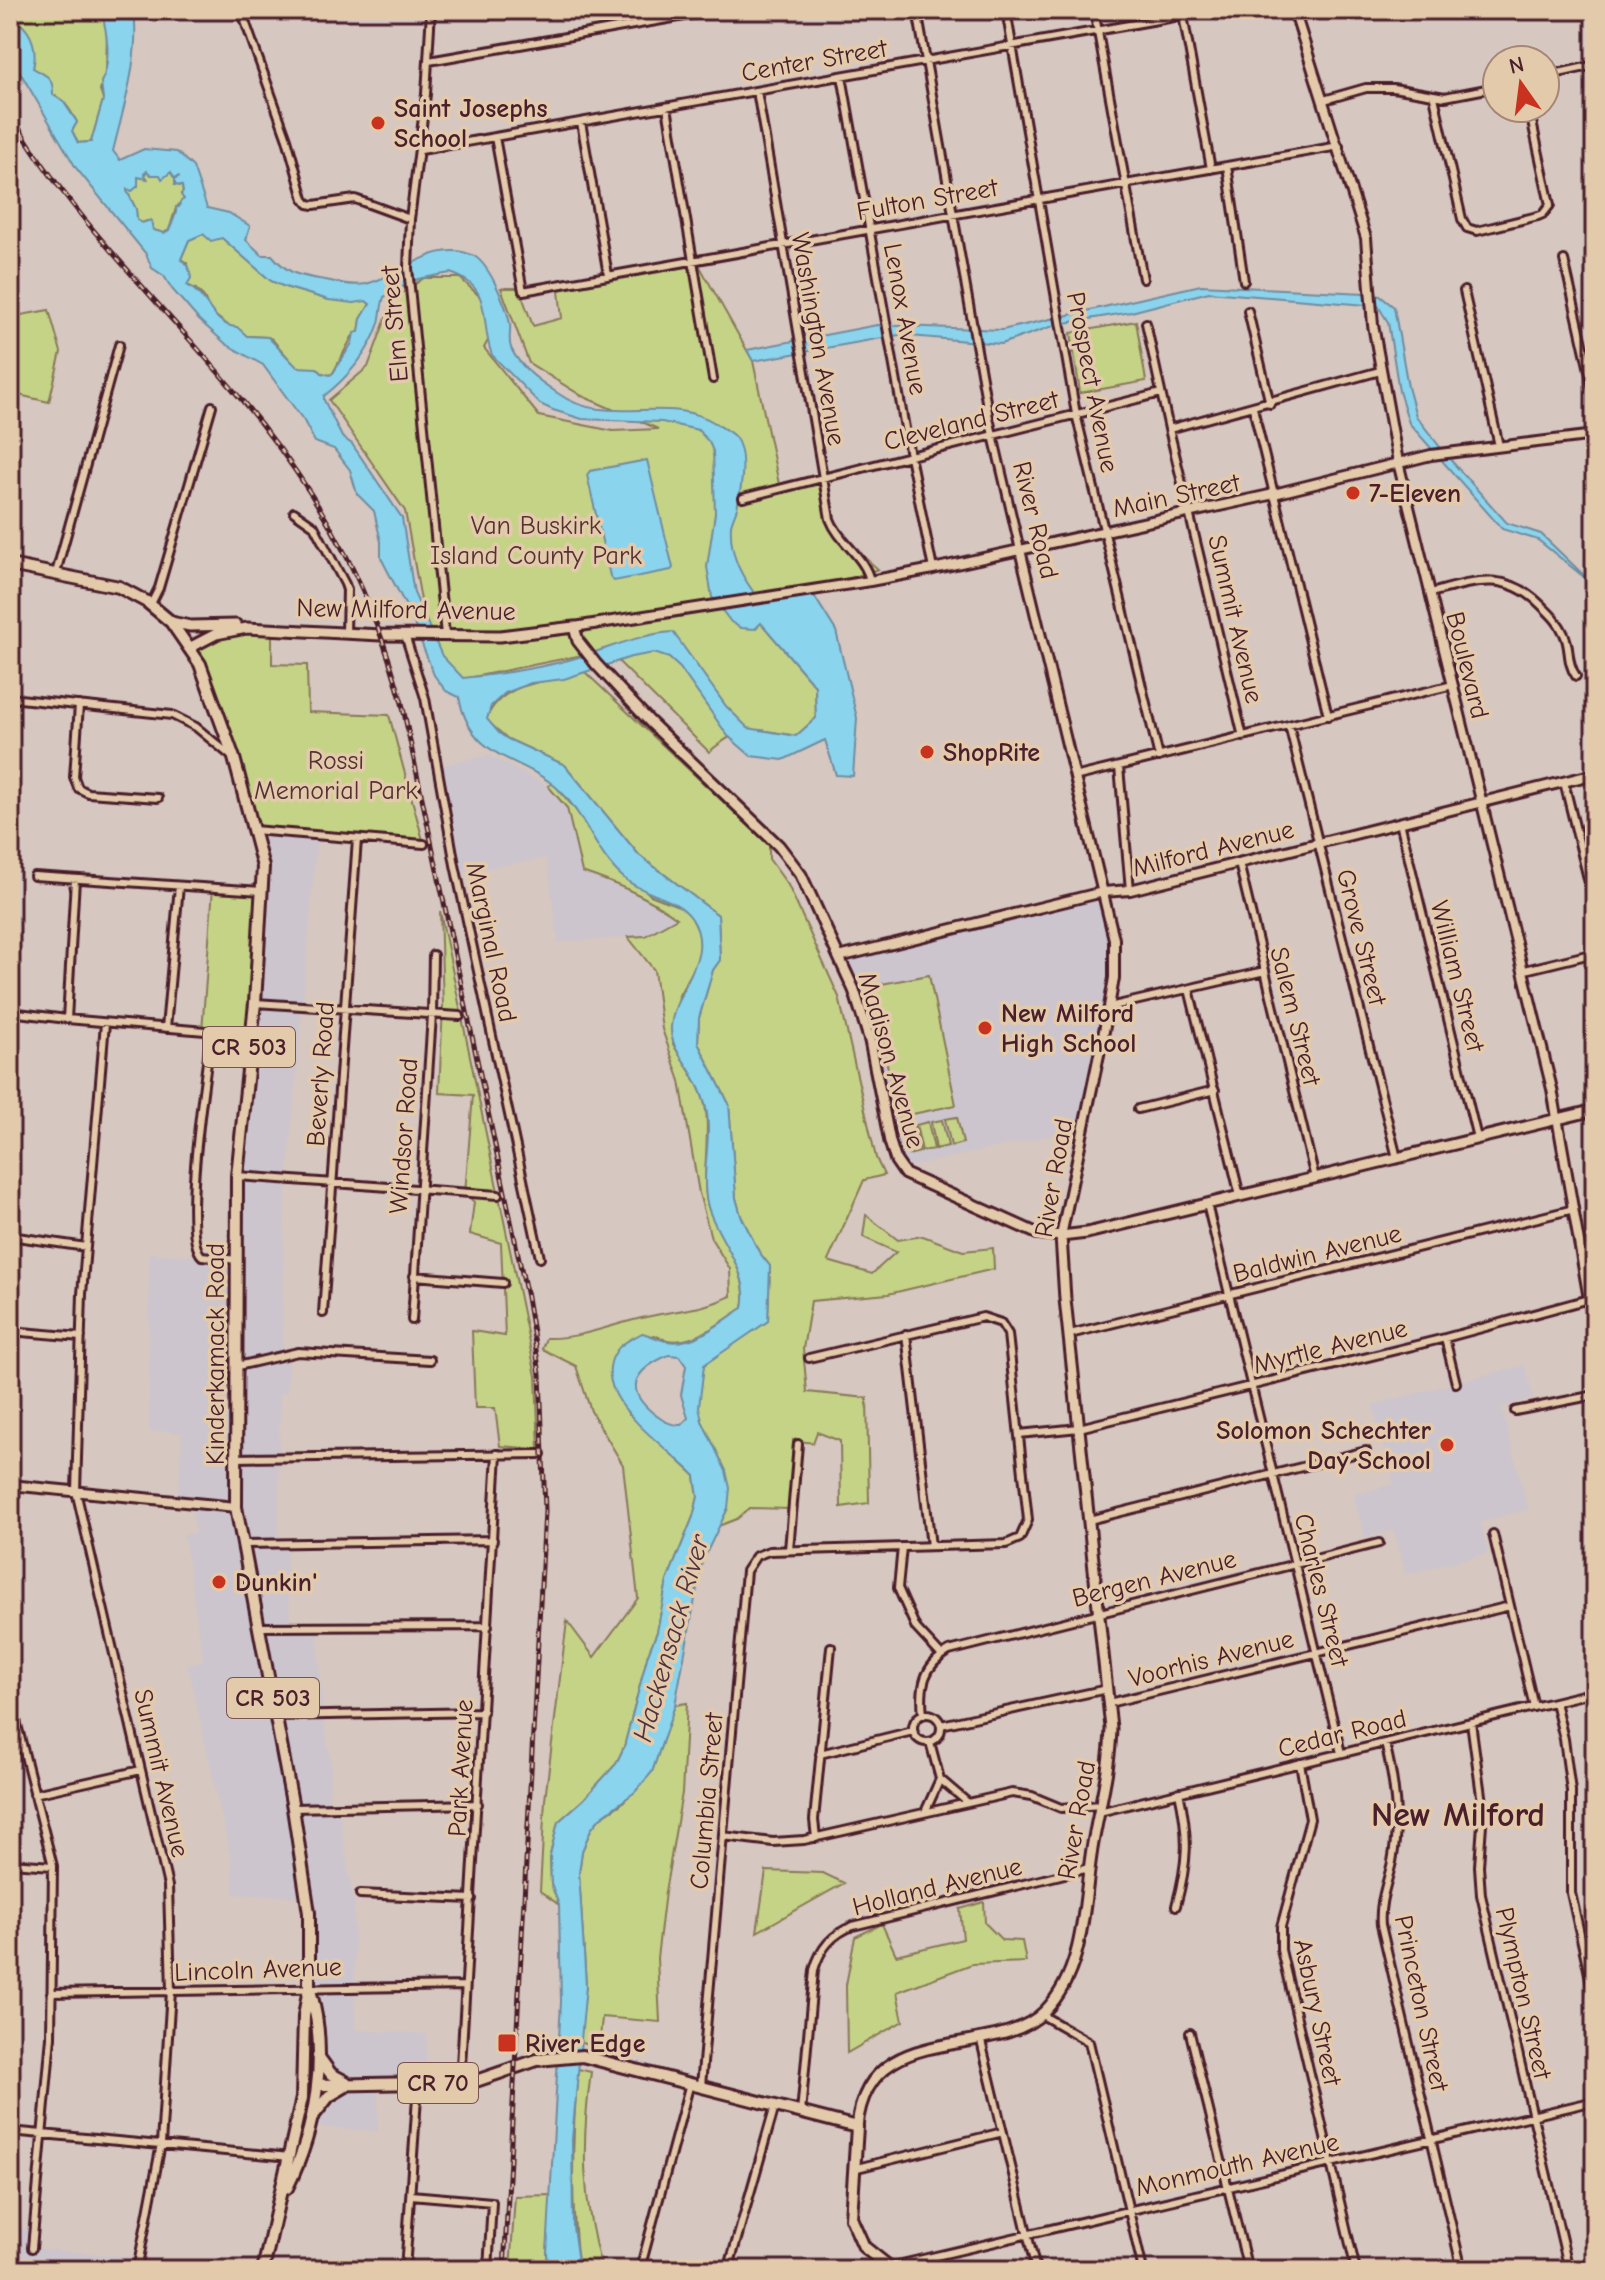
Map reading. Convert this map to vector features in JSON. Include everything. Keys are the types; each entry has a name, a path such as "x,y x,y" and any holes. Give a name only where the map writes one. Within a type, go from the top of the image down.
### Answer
{"main road":[{"name":"Kinderkamack Road","path":"10,565 119,587 151,604 171,622 200,664 234,758 263,867 255,1003 237,1176 236,1507 293,1808 309,1913 309,1988 304,2016 302,2098 263,2270"},
{"path":"171,622 190,626 255,627"},
{"name":"New Milford Avenue","path":"191,647 216,634 255,627 405,635 500,636 574,627"},
{"name":"Madison Avenue","path":"574,627 578,641 600,669 791,860 810,891 863,1015 890,1142 896,1161 905,1174 1036,1233 1061,1236 1087,1233 1595,1110"},
{"name":"River Road","path":"1042,2015 1062,1988 1075,1956 1111,1750 1109,1703 1061,1236"},
{"path":"279,2206 299,2164 317,2085 315,2008 309,1988"},
{"path":"891,2268 864,2247 853,2228 850,2207 853,2169 857,2127 864,2098 888,2068 924,2049 1021,2028 1042,2015"},
{"path":"318,2056 331,2074 352,2084"},
{"name":"CR 70","path":"317,2085 473,2082 530,2062 582,2056 857,2127"},
{"path":"311,2120 329,2096 352,2084"},
{"path":"290,2157 303,2145"}],"street":[{"path":"241,10 308,204 355,199 410,219"},
{"name":"Elm Street","path":"431,10 421,150 410,219 408,259 445,635"},
{"path":"429,61 719,10"},
{"name":"River Road","path":"917,10 992,435 1114,939 1114,978 1109,1007 1061,1236"},
{"name":"Prospect Avenue","path":"1006,10 1076,414 1159,757"},
{"path":"1094,10 1143,279"},
{"name":"Center Street","path":"421,150 1097,31 1183,13 1214,10"},
{"name":"Boulevard","path":"1294,10 1366,238 1371,308 1398,462 1525,970 1558,1119 1595,1333"},
{"path":"1183,13 1211,169"},
{"path":"1561,72 1595,65"},
{"name":"Lenox Avenue","path":"842,76 933,569"},
{"path":"1324,100 1354,90 1380,87 1434,97 1481,91"},
{"name":"Washington Avenue","path":"757,91 834,529 865,565 870,581"},
{"path":"1434,97 1465,226 1477,231 1538,216 1548,210 1550,200 1533,124"},
{"path":"667,107 713,379"},
{"path":"581,122 608,275"},
{"name":"Fulton Street","path":"495,137 523,291 1339,146"},
{"path":"1227,166 1244,281"},
{"path":"1564,260 1595,397"},
{"path":"1464,291 1499,446"},
{"path":"1248,311 1270,404"},
{"name":"Summit Avenue","path":"1146,323 1243,737"},
{"path":"56,573 119,345"},
{"path":"1169,429 1270,404 1380,371"},
{"name":"Cleveland Street","path":"743,498 1161,393"},
{"path":"151,604 159,588 212,406"},
{"path":"1253,408 1328,716"},
{"name":"Main Street","path":"766,597 933,569 1274,494 1431,455 1595,435"},
{"path":"294,512 314,526 345,584 346,632"},
{"path":"1430,593 1479,580 1498,580 1523,591 1561,626 1568,647 1570,668 1576,676"},
{"name":"New Milford Avenue","path":"574,627 766,597"},
{"name":"Marginal Road","path":"405,635 425,698 455,868 540,1258"},
{"path":"1074,777 1453,685"},
{"path":"10,698 172,715 196,727 234,758"},
{"path":"79,705 74,777 78,788 88,793 158,798"},
{"name":"Grove Street","path":"1289,725 1397,1158"},
{"path":"1119,767 1130,890"},
{"name":"Milford Avenue","path":"839,957 1103,892 1130,890 1595,774"},
{"path":"1564,782 1592,895"},
{"name":"William Street","path":"1400,822 1477,1138"},
{"path":"253,830 424,844"},
{"name":"Beverly Road","path":"323,1313 357,839"},
{"name":"Salem Street","path":"1239,863 1315,1178"},
{"path":"34,876 262,891"},
{"path":"67,1019 75,879"},
{"path":"166,1028 179,886"},
{"path":"1525,970 1595,953"},
{"name":"Windsor Road","path":"412,1320 432,1015 433,955"},
{"path":"1109,1007 1265,971"},
{"path":"1189,989 1240,1196"},
{"path":"255,1003 460,1016"},
{"path":"10,1012 251,1035"},
{"name":"Summit Avenue","path":"105,1023 83,1288 76,1491 168,1886 171,1991 161,2144 137,2270"},
{"path":"211,1032 192,1194 194,1244 202,1256 237,1260"},
{"path":"1138,1109 1215,1090"},
{"path":"237,1176 498,1195"},
{"name":"Charles Street","path":"1207,1204 1341,1753"},
{"name":"Baldwin Avenue","path":"1070,1334 1574,1209"},
{"path":"10,1236 86,1247"},
{"path":"414,1276 503,1283"},
{"name":"Myrtle Avenue","path":"1019,1434 1079,1428 1445,1338 1589,1299"},
{"path":"809,1358 983,1317 995,1319 1008,1334 1019,1434"},
{"path":"10,1331 81,1337"},
{"path":"906,1334 931,1546"},
{"path":"1445,1338 1456,1383"},
{"path":"238,1366 298,1352 430,1360"},
{"path":"1515,1411 1595,1395"},
{"name":"Columbia Street","path":"644,2270 642,2262 695,2085 723,1836 746,1571 750,1562 762,1553 789,1550 1006,1544 1020,1538 1026,1531 1028,1520 1019,1434"},
{"path":"789,1550 798,1444"},
{"path":"1089,1520 1366,1451"},
{"name":"Park Avenue","path":"460,2083 497,1454"},
{"path":"236,1458 541,1454"},
{"path":"10,1485 236,1507"},
{"path":"1493,1534 1534,1707"},
{"path":"242,1544 493,1540"},
{"name":"Bergen Avenue","path":"941,1655 958,1647 1379,1543"},
{"path":"902,1547 898,1588 916,1628 941,1655 924,1678 921,1698 923,1715"},
{"name":"Voorhis Avenue","path":"1109,1703 1510,1606"},
{"path":"259,1627 488,1626"},
{"path":"816,1838 814,1820 831,1647"},
{"name":"Voorhis Avenue","path":"941,1725 1107,1689"},
{"name":"Cedar Road","path":"723,1836 773,1842 816,1838 1012,1793 1032,1796 1061,1808 1100,1808 1179,1792 1595,1692"},
{"path":"10,1697 53,1866 51,2037 32,2248"},
{"path":"1555,1702 1571,1791 1571,1893 1595,2001"},
{"path":"276,1716 483,1712"},
{"path":"923,1715 936,1717 941,1725 939,1736 930,1742 919,1740 913,1731 916,1720 923,1715"},
{"name":"Plympton Street","path":"1471,1722 1483,1810 1479,1866 1481,1895 1569,2270"},
{"path":"820,1754 913,1731"},
{"path":"930,1742 940,1779 967,1802"},
{"name":"Princeton Street","path":"1385,1743 1394,1781 1396,1820 1392,1862 1381,1903 1381,1925 1462,2270"},
{"path":"10,1747 23,1749"},
{"name":"Asbury Street","path":"1300,1763 1310,1819 1280,1938 1356,2270"},
{"path":"34,1794 141,1770"},
{"path":"925,1812 940,1779"},
{"path":"1176,1906 1188,1853 1186,1823 1179,1792"},
{"path":"293,1808 478,1804"},
{"path":"10,1863 53,1866"},
{"name":"Holland Avenue","path":"801,2113 814,1970 821,1950 835,1935 853,1926 1089,1868"},
{"path":"360,1894 472,1899"},
{"name":"Lincoln Avenue","path":"51,1993 465,1986"},
{"path":"1042,2015 1089,2042 1143,2270"},
{"path":"1190,2033 1248,2270"},
{"path":"980,2037 1036,2270"},
{"path":"405,2270 418,2083"},
{"name":"Monmouth Avenue","path":"891,2268 1595,2101"},
{"path":"734,2270 731,2260 775,2106"},
{"path":"10,2131 290,2157"},
{"path":"853,2169 1003,2132"},
{"path":"411,2195 492,2202 488,2270"}],"shaded area":[{"path":"488,755 548,786 567,808 582,872 628,888 654,901 677,919 645,936 558,942 547,858 462,872 441,766"},
{"path":"253,830 317,835 284,1216 282,1358 289,1360 287,1393 280,1393 278,1543 286,1544 290,1627 317,1627 322,1715 331,1763 328,1807 338,1807 354,1905 355,2030 427,2034 425,2083 378,2084 378,2131 309,2126 339,2090 318,2056 308,1897 234,1894 232,1863 188,1665 203,1660 184,1535 196,1533 191,1503 178,1501 182,1432 149,1431 149,1253 237,1260 237,1176 262,891"},
{"name":"New Milford High School","path":"1103,892 1115,957 1084,1128 901,1168 870,1041 839,957"},
{"name":"Solomon Schechter Day School","path":"1525,1365 1533,1398 1501,1407 1528,1509 1480,1522 1488,1553 1406,1574 1394,1530 1365,1537 1354,1495 1394,1484 1373,1405"},
{"path":"10,2228 34,2230 32,2248 140,2258 137,2270 10,2270"}],"green space":[{"path":"19,10 101,10 107,29 106,75 100,90 103,100 91,142 77,143 72,131 77,122 64,103 53,95 48,77 33,68 32,43 27,31 18,22"},
{"path":"148,171 164,177 170,172 174,177 180,176 175,185 182,186 184,199 176,208 169,230 164,233 153,230 147,221 142,223 137,220 136,209 127,191 138,186 138,177 147,178 144,174"},
{"path":"203,234 222,238 271,281 285,287 329,300 366,301 370,304 361,319 359,332 352,337 333,373 322,373 317,368 297,368 272,339 247,336 209,311 204,297 187,285 187,263 181,259 189,240"},
{"name":"Van Buskirk Island County Park","path":"694,256 753,361 780,489 821,479 835,532 878,569 811,591 761,623 815,686 816,718 796,736 750,730 732,736 709,752 607,650 463,679 444,667 424,617 405,511 329,400 368,367 393,299 424,278 460,278 492,308 492,333 484,348 539,416 613,431 658,429 582,396 529,363 501,288 519,288 533,326 562,318 558,282"},
{"path":"49,310 61,352 49,402 10,393 10,317"},
{"path":"1136,321 1146,381 1080,393 1071,333"},
{"name":"Rossi Memorial Park","path":"272,628 272,664 307,665 308,712 389,715 424,844 253,830 234,758 191,647 207,639"},
{"path":"585,672 769,845 769,859 788,885 839,997 876,1158 884,1175 864,1180 828,1261 872,1274 896,1252 863,1237 866,1215 898,1240 923,1236 963,1251 993,1248 994,1269 888,1294 811,1301 803,1349 807,1392 867,1398 869,1503 841,1507 840,1441 817,1432 813,1443 793,1440 790,1509 750,1508 737,1519 719,1526 728,1508 726,1471 698,1407 704,1364 768,1321 770,1266 759,1252 741,1216 736,1198 729,1104 698,1043 699,1018 713,970 720,960 718,915 639,855 565,765 508,739 486,720 493,707 515,690"},
{"path":"553,783 592,833 650,895 681,907 691,916 699,933 701,951 679,995 673,1044 704,1102 707,1123 706,1200 738,1270 744,1295 743,1308 701,1334 678,1341 655,1335 635,1340 624,1345 612,1360 627,1412 695,1476 698,1497 667,1581 657,1632 648,1654 624,1747 616,1764 558,1822 550,1855 551,1884 559,1905 540,1891 545,1800 567,1621 594,1657 638,1598 623,1465 591,1411 576,1366 542,1349 546,1338 584,1334 699,1307 731,1296 730,1269 711,1238 699,1193 680,1081 662,1029 654,970 628,937 645,936 677,918 631,891 582,872 567,808 548,786"},
{"path":"213,888 262,891 251,1035 202,1031"},
{"path":"440,911 536,1376 539,1449 500,1446 495,1408 475,1408 472,1331 505,1336 501,1243 470,1234 474,1202 465,1193 473,1095 439,1093 443,1006"},
{"path":"929,975 956,1105 898,1117 871,986"},
{"path":"957,1117 963,1143 951,1146 945,1119"},
{"path":"942,1120 948,1146 936,1149 931,1122"},
{"path":"928,1122 934,1149 922,1151 916,1125"},
{"path":"914,1126 920,1152 908,1155 902,1128"},
{"path":"687,1703 682,1793 657,1958 660,2022 602,2017 599,2049 580,2042 586,1985 579,1873 582,1851 591,1829 600,1818 621,1804 652,1772 675,1705"},
{"path":"766,1871 823,1873 844,1883 757,1932"},
{"path":"984,1902 985,1923 1002,1940 1022,1941 1026,1962 972,1964 897,1992 903,2021 847,2053 846,1985 855,1937 882,1924 896,1955 963,1939 960,1909"},
{"path":"578,2069 591,2072 585,2172 590,2220 602,2270 579,2270 573,2170"},
{"path":"552,2195 547,2253 549,2270 510,2270 515,2196"}],"water":[{"name":"Hackensack River","path":"10,10 19,10 18,22 33,43 33,68 48,77 53,95 63,101 77,122 72,131 78,143 91,142 103,100 101,82 107,56 107,37 101,10 134,10 133,63 113,151 120,160 144,149 177,152 193,167 207,208 229,213 250,226 246,240 262,255 272,255 282,266 304,276 360,285 379,280 433,254 460,251 474,256 486,268 502,297 510,324 510,345 519,362 552,390 577,404 596,409 677,411 696,415 733,435 739,444 742,472 731,537 743,576 761,602 811,591 836,631 857,718 853,776 836,775 825,740 783,760 751,756 728,736 680,668 669,658 654,653 631,657 564,679 531,683 505,693 491,706 487,719 508,739 565,765 639,855 718,915 720,960 713,970 699,1018 698,1043 729,1104 736,1198 741,1216 759,1252 770,1266 768,1321 704,1365 699,1407 730,1488 728,1508 702,1562 675,1705 652,1772 635,1792 600,1818 591,1829 582,1851 579,1873 586,1985 572,2139 573,2227 579,2270 549,2270 547,2254 561,2002 559,1905 551,1884 550,1855 558,1822 616,1764 624,1747 648,1654 657,1632 667,1581 698,1497 695,1476 634,1420 621,1403 612,1385 610,1367 619,1347 642,1333 667,1341 688,1340 707,1332 743,1308 744,1294 738,1269 708,1207 705,1104 697,1082 675,1047 671,1034 674,1013 697,960 698,933 686,912 670,901 633,885 616,870 565,796 535,773 488,748 476,736 459,697 446,691 434,675 411,616 381,558 374,511 357,494 350,470 334,449 315,442 304,421 263,365 226,344 198,319 164,276 152,268 146,254 76,168 10,55","holes":["147,171 151,175 160,175 162,179 171,172 174,178 180,176 175,179 175,185 182,186 184,199 176,207 169,230 164,233 153,230 151,220 142,223 137,220 136,209 127,191 138,186 138,177 147,179 144,174","203,234 211,241 222,238 271,281 329,300 366,301 370,304 361,319 359,332 354,333 352,343 333,373 330,375 317,368 297,367 268,337 247,336 237,327 222,322 200,295 187,285 190,272 181,259 189,240","450,273 474,287 483,307 492,355 540,404 582,419 662,422 698,430 709,442 713,451 715,513 707,567 712,597 731,622 741,628 755,629 761,623 815,686 816,718 796,736 748,728 726,706 673,632 634,639 545,666 463,678 442,656 414,593 402,518 352,444 342,437 324,400 324,396 349,373 370,344 379,323 384,297 418,279","669,1355 679,1356 686,1366 681,1395 688,1418 681,1425 659,1418 638,1395 637,1379 658,1360"]},
{"path":"1201,285 1380,296 1394,307 1416,416 1507,523 1541,534 1595,586 1538,540 1502,529 1409,423 1399,391 1388,322 1378,306 1209,292 1131,312 1059,324 1001,344 899,335 753,361 747,350 877,325 1002,330"},
{"path":"647,460 673,568 614,581 610,576 587,475 590,471"}],"railway":[{"path":"10,113 66,196 229,385 308,490 363,591 402,703 527,1297 540,1374 545,1511 504,2270"}],"place":[{"name":"Saint Josephs School","path":"378,123"},
{"name":"7-Eleven","path":"1353,493"},
{"name":"ShopRite","path":"927,752"},
{"name":"New Milford High School","path":"985,1028"},
{"name":"Solomon Schechter Day School","path":"1447,1445"},
{"name":"Dunkin'","path":"219,1582"},
{"name":"River Edge","path":"507,2043"}],"district":[{"name":"New Milford","path":"1458,1814"}]}
